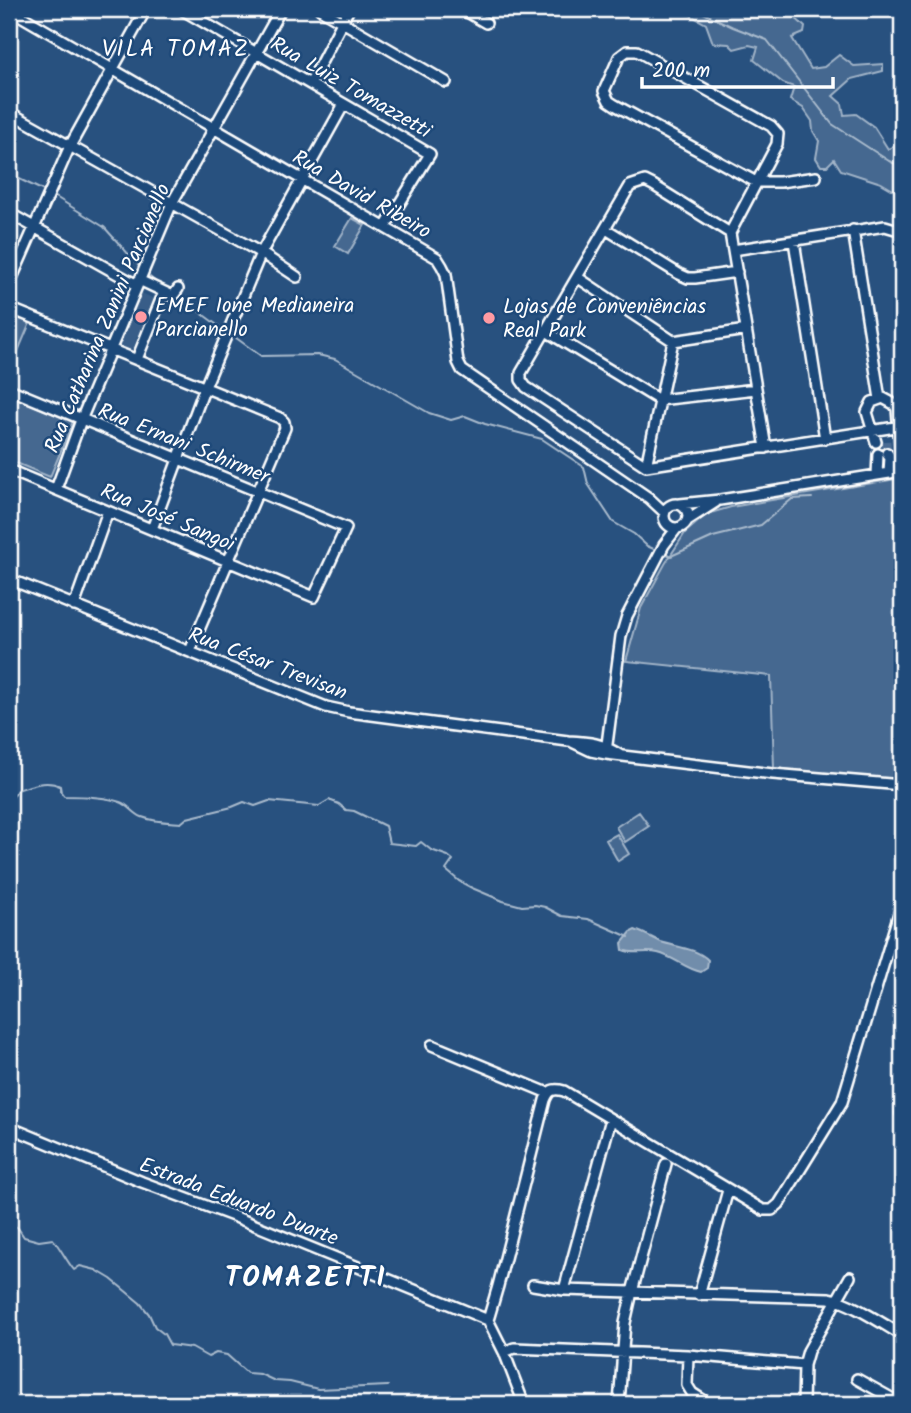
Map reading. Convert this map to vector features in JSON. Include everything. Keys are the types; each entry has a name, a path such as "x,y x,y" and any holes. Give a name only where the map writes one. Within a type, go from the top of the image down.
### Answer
{"street":[{"name":"Rua David Ribeiro","path":"9,9 437,258 446,274 458,362 462,370 670,511 668,526 677,528"},
{"path":"9,285 70,146 146,9"},
{"name":"Rua Luiz Tomazzetti","path":"181,9 430,153 385,227"},
{"name":"Rua Catharina Zanini Parcianello","path":"56,489 81,420 172,203 281,9"},
{"path":"320,9 446,82"},
{"path":"310,84 349,9"},
{"path":"461,9 486,23"},
{"path":"766,448 730,233 756,182 767,162 778,139 776,130 637,51 627,51 619,57 604,90 609,101 756,182 816,177"},
{"path":"152,529 205,387 261,253 344,104"},
{"path":"9,112 261,253 297,276"},
{"path":"767,162 780,182"},
{"path":"730,233 645,181 630,186 521,373 521,380 526,387 646,466 894,428"},
{"path":"9,213 138,282 173,296 178,289"},
{"path":"733,250 885,226 902,231"},
{"path":"606,229 688,278 737,272"},
{"path":"853,230 880,399"},
{"path":"794,241 825,439"},
{"path":"577,277 673,341 746,330"},
{"path":"136,359 164,292"},
{"path":"9,308 280,418 284,422 285,428 190,651"},
{"path":"546,331 659,400 756,389"},
{"path":"646,466 673,341"},
{"name":"Rua Ernani Schirmer","path":"9,389 346,528 314,597"},
{"path":"876,442 867,412 872,402 880,399 889,400 897,409 894,428 888,441"},
{"path":"670,511 720,500 902,470 894,428"},
{"path":"877,475 887,454 889,473"},
{"name":"Rua José Sangoi","path":"9,470 314,597"},
{"path":"606,751 621,636 627,616 664,545 677,528 720,500"},
{"path":"74,606 108,511"},
{"path":"670,511 688,511 688,520"},
{"path":"664,545 670,511"},
{"name":"Rua César Trevisan","path":"9,579 342,711 568,741 590,741 606,751 620,755 773,774 902,785"},
{"path":"524,1404 504,1352 488,1320 548,1093 556,1089 564,1091 763,1210 772,1210 779,1204 842,1102 902,903"},
{"path":"432,1045 548,1093"},
{"path":"564,1290 611,1119"},
{"name":"Estrada Eduardo Duarte","path":"9,1127 488,1320"},
{"path":"619,1404 625,1323 666,1164"},
{"path":"699,1295 729,1190"},
{"path":"803,1404 804,1365 808,1351 849,1277"},
{"path":"533,1285 564,1290 829,1298 838,1300 902,1335"},
{"path":"504,1352 513,1348 622,1352 804,1365"},
{"path":"688,1355 687,1385 692,1393 709,1404"},
{"path":"857,1379 902,1404"}],"shaded area":[{"path":"655,9 759,9 763,12 786,9 805,27 804,33 792,38 811,69 824,67 839,55 854,66 883,64 883,71 852,79 833,96 842,104 844,115 856,114 874,127 888,149 899,144 898,132 902,130 902,202 900,194 881,183 841,170 834,159 827,166 821,166 816,158 819,141 813,131 812,121 803,108 790,100 794,87 783,83 754,60 758,47 749,45 734,49 729,44 713,43 706,24 690,15"},
{"path":"352,218 365,225 348,254 335,246"},
{"name":"EMEF Ione Medianeira Parcianello","path":"139,292 159,301 145,334 139,332 132,352 116,346"},
{"path":"9,314 30,323 16,356 9,353"},
{"path":"9,395 73,422 50,477 9,460"},
{"path":"902,478 902,781 774,768 771,676 626,661 641,608 665,564 685,533 707,514 731,507"},
{"path":"639,812 649,826 625,842 616,827"},
{"path":"617,834 629,854 618,861 606,840"},
{"path":"635,930 661,942 698,953 708,960 707,968 701,972 658,953 623,950 622,943"}],"waterway":[{"path":"695,9 767,40 832,124 902,167"},
{"path":"9,174 46,192"},
{"path":"54,196 104,227 140,267"},
{"path":"146,274 161,286"},
{"path":"178,296 224,330"},
{"path":"232,335 261,356 318,355 335,359 429,413 451,420 465,416 542,439 584,467 588,484 613,522 656,550"},
{"path":"665,553 671,556 713,537 761,525 792,499 812,498"},
{"path":"9,803 17,790 49,783 60,786 64,796 114,800 147,819 181,823 187,818 244,802 255,806 269,801 319,806 329,800 385,826 389,843 416,846 421,842 431,850 448,856 453,860 446,870 472,888 503,901 522,906 545,907 562,916 588,919 629,937"},
{"path":"9,1222 18,1228 24,1237 39,1241 53,1239 74,1270 80,1266 96,1270 111,1279 140,1303 170,1345 192,1348 208,1357 216,1353 227,1355 247,1373 260,1374 275,1381 318,1389 388,1386"}],"tunnel":[{"path":"886,441 887,453"}],"place":[{"name":"EMEF Ione Medianeira Parcianello","path":"141,317"},
{"name":"Lojas de Conveniências Real Park","path":"489,318"}],"district":[{"name":"VILA TOMAZ","path":"176,48"},
{"name":"TOMAZETTI","path":"306,1276"}]}
